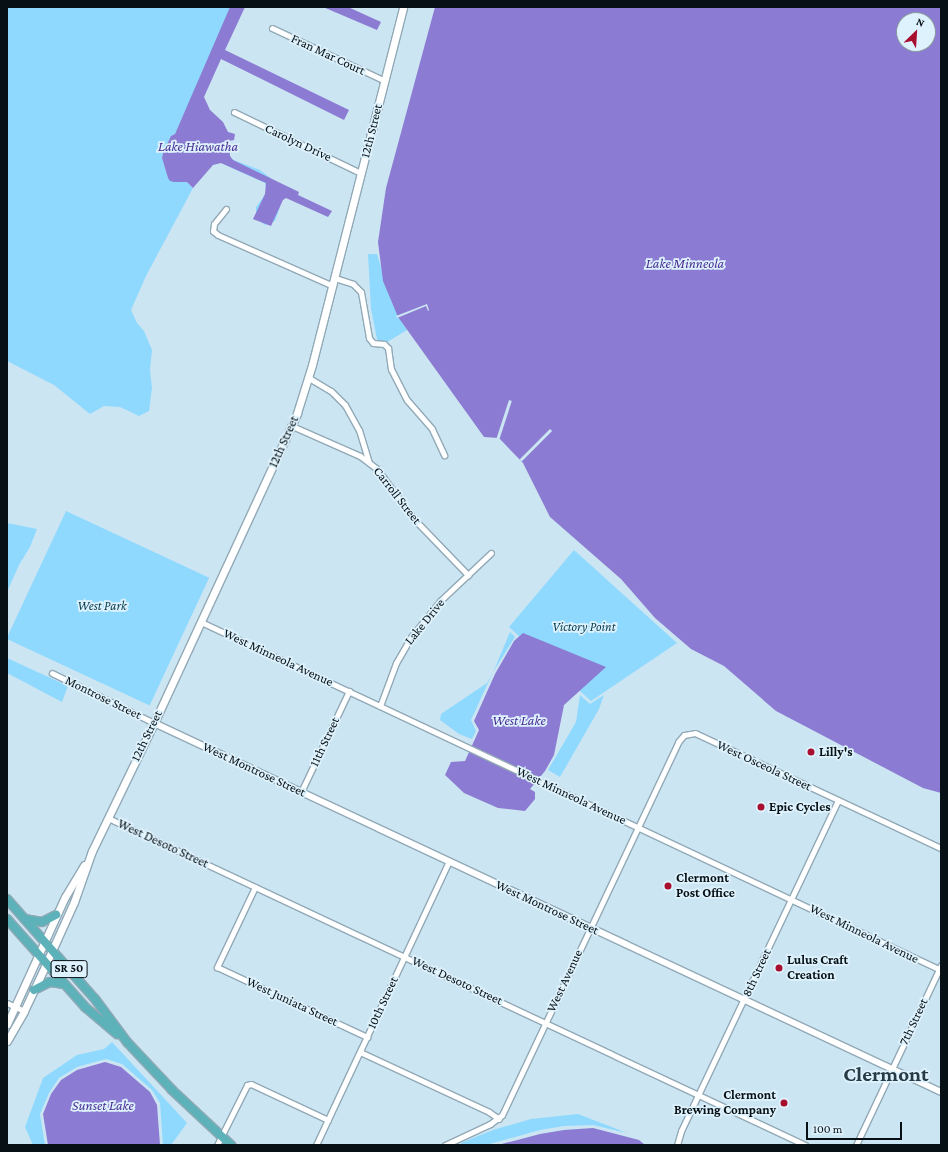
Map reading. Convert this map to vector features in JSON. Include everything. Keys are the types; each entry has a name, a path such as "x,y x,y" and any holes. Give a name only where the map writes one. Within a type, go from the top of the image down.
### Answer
{"highway":[{"name":"SR 50","path":"7,899 95,999 127,1042 172,1090 231,1145"},
{"path":"24,918 42,922 56,915"},
{"name":"SR 50","path":"7,919 85,1008 127,1042"},
{"path":"34,990 50,982 64,984"}],"main road":[{"name":"12th Street","path":"7,1024 10,1004 38,954 65,897 92,851 154,723 292,426 309,378 403,7"},
{"name":"12th Street","path":"7,1041 24,1011 74,902 92,851"}],"street":[{"name":"Fran Mar Court","path":"272,28 385,81"},
{"name":"Carolyn Drive","path":"234,112 361,173"},
{"path":"226,209 214,224 213,231 218,235 333,286"},
{"path":"335,278 353,284 361,292 369,338 373,343 384,344 388,348 391,369 407,400 432,429 444,455"},
{"path":"309,378 331,391 345,405 359,430 368,462"},
{"name":"Carroll Street","path":"292,426 368,462 383,476 414,519 468,575"},
{"name":"Lake Drive","path":"380,706 396,663 411,637 440,601 491,553"},
{"name":"West Minneola Avenue","path":"201,622 940,968"},
{"name":"Montrose Street","path":"52,673 154,723"},
{"name":"11th Street","path":"301,792 349,691"},
{"name":"West Montrose Street","path":"154,723 941,1092"},
{"name":"West Osceola Street","path":"695,733 941,848"},
{"name":"West Avenue","path":"499,1119 507,1107 678,742 684,735 695,733"},
{"name":"8th Street","path":"676,1145 838,800"},
{"name":"West Desoto Street","path":"108,818 546,1022 805,1145"},
{"name":"10th Street","path":"316,1145 449,861"},
{"name":"West Juniata Street","path":"255,887 217,967 367,1037"},
{"path":"65,897 74,902"},
{"name":"7th Street","path":"856,1145 940,968"},
{"path":"10,1004 24,1011"},
{"path":"360,1052 489,1112 499,1119 445,1145"},
{"path":"217,1145 247,1085 251,1084 328,1120"}],"green space":[{"path":"7,7 233,7 175,134 171,136 162,158 168,178 174,182 187,182 193,188 146,276 131,310 137,323 144,331 152,350 150,370 152,388 149,411 139,416 120,407 104,406 90,414 54,385 7,361"},
{"path":"231,159 260,170 273,180 281,191 280,207 275,221 265,225 259,220 256,214 256,207 267,192 265,183 221,163"},
{"path":"368,254 377,254 392,303 407,330 384,344 378,344 371,309"},
{"name":"West Park","path":"66,511 209,578 150,706 7,639"},
{"path":"7,523 37,529 30,547 19,565 7,592"},
{"name":"Victory Point","path":"574,550 677,643 591,701 509,627"},
{"path":"510,632 515,637 493,672 471,720 476,731 472,739 459,734 440,720 441,714 487,683"},
{"path":"7,658 68,686 62,702 7,673"},
{"path":"580,695 590,704 604,695 599,709 560,777 548,770 576,722"},
{"path":"112,1042 187,1123 171,1145 163,1145 160,1103 152,1090 122,1064 106,1059 77,1067 59,1078 49,1093 40,1114 45,1145 33,1145 25,1127 43,1078 77,1055 104,1049"},
{"path":"578,1114 627,1133 593,1125 564,1126 540,1130 486,1145 459,1145 493,1130 531,1119"}],"water":[{"name":"Lake Hiawatha","path":"230,7 245,7 225,50 349,110 344,120 221,59 204,97 210,110 223,122 228,132 235,134 234,140 229,141 230,156 233,160 299,192 298,195 332,211 328,217 286,198 283,200 271,226 253,219 265,194 266,183 221,163 213,165 193,188 187,182 174,182 170,181 168,178 162,158 163,153 171,136 175,134"},
{"path":"323,7 348,7 381,22 377,30"},
{"name":"Lake Minneola","path":"435,7 941,7 941,793 923,788 776,711 724,666 691,649 655,618 621,579 550,517 523,463 499,438 484,437 398,317 383,281 378,242 386,188"},
{"name":"West Lake","path":"523,633 606,667 564,705 554,755 545,771 530,789 535,792 535,799 525,811 498,808 464,793 445,775 451,762 465,761 479,730 474,721 495,674 514,641"},
{"name":"Sunset Lake","path":"105,1062 121,1067 150,1092 157,1105 160,1145 48,1145 43,1114 51,1094 61,1080 77,1070"},
{"path":"593,1128 639,1140 645,1145 498,1145 540,1134 564,1130"}],"pier":[{"path":"427,304 428,311 426,306 397,318 396,316"},
{"path":"509,400 512,401 498,445 495,444"},
{"path":"550,429 552,431 522,462 520,459"}],"place":[{"name":"Lilly's","path":"811,752"},
{"name":"Epic Cycles","path":"761,807"},
{"name":"Clermont Post Office","path":"668,886"},
{"name":"Lulus Craft Creation","path":"779,968"},
{"name":"Clermont Brewing Company","path":"784,1103"}],"district":[{"name":"Clermont","path":"886,1074"}]}
